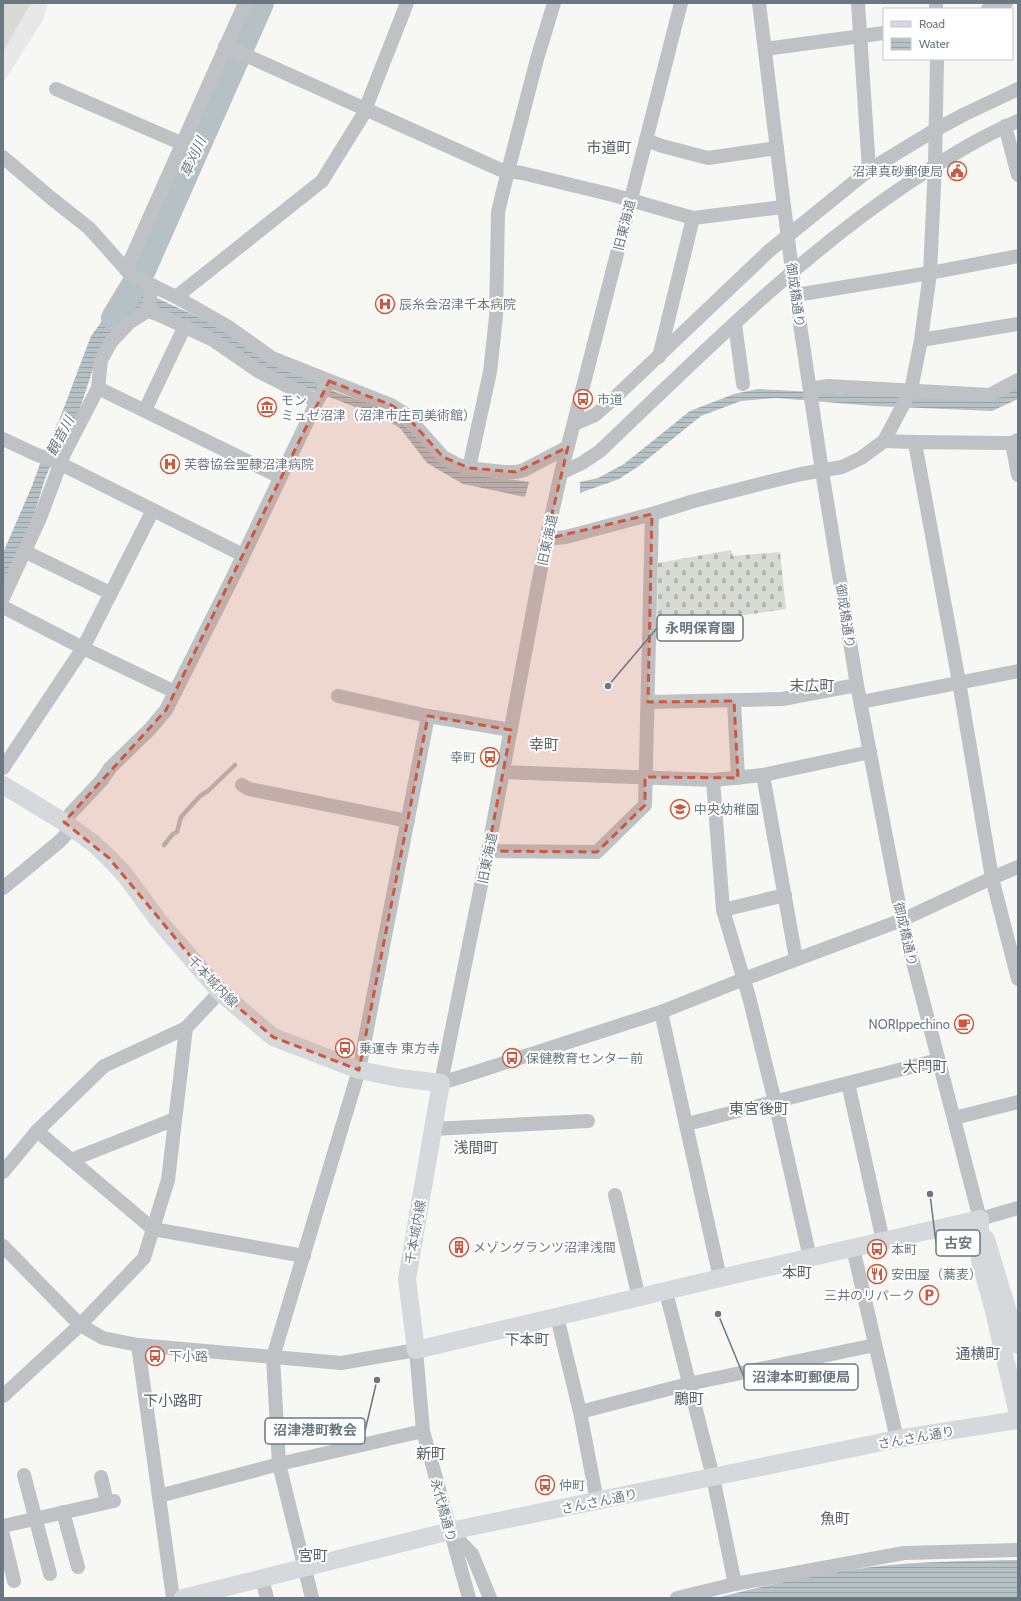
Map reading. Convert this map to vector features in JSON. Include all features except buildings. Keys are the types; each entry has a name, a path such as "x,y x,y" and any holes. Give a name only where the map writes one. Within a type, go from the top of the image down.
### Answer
{"main road":[{"name":"千本城内線","path":"3,785 68,825 93,843 125,875 158,920 220,992 272,1036 359,1070 399,1078 441,1083 407,1279 416,1350"},
{"path":"416,1350 720,1278 980,1219 980,1260 1006,1303 1018,1345"},
{"path":"1006,1303 1018,1414"},
{"name":"さんさん通り","path":"183,1598 450,1531 897,1439 1018,1420"}],"street":[{"path":"126,270 245,3"},
{"path":"176,297 322,181 363,115 407,3"},
{"path":"469,468 490,372 496,317 498,212 537,59 554,3"},
{"name":"旧東海道","path":"441,1083 488,851 547,536 561,474 681,3"},
{"name":"御成橋通り","path":"759,3 783,207 812,407 870,752 902,920 980,1219"},
{"path":"858,3 869,170"},
{"path":"991,8 1006,3"},
{"path":"765,49 883,33"},
{"path":"225,46 501,170 522,173 630,200 693,218 783,207"},
{"path":"547,536 556,538 566,537 694,501 801,474 842,467 855,461 884,441 911,390 921,340 930,273 935,165 937,60"},
{"path":"56,89 183,144"},
{"path":"574,424 584,421 598,412 769,251 869,170 935,130 1018,89"},
{"path":"561,474 591,458 600,451 792,271 878,203 950,155 1005,126 1018,121"},
{"path":"1005,126 1018,175"},
{"path":"646,140 662,146 708,158 777,148"},
{"path":"3,157 89,228 131,275 176,297 227,326 272,358 391,405 405,414 443,457 458,465 469,468 516,472 524,470 568,447"},
{"path":"658,357 693,218"},
{"path":"796,295 930,273 1018,256"},
{"path":"3,598 26,552 64,454 98,388 101,360 111,342 130,322 148,311 152,285"},
{"path":"148,311 185,326 213,340 258,372 317,401"},
{"path":"735,324 743,384"},
{"path":"921,340 1018,324"},
{"path":"145,410 185,326"},
{"path":"810,389 828,386 990,395 1018,380"},
{"path":"3,888 60,841 68,825 70,813 102,780 110,768 150,729 166,710 317,401 329,381"},
{"path":"98,388 280,477"},
{"path":"3,438 37,455 61,464 243,555"},
{"path":"884,441 915,443 932,441 1015,441 1018,475"},
{"path":"915,443 959,682 992,878 1018,980"},
{"path":"3,768 83,648 154,510"},
{"path":"488,851 597,852 645,804 652,514"},
{"path":"26,552 110,593"},
{"path":"3,607 83,648 175,692"},
{"path":"861,702 1018,671"},
{"path":"648,702 782,699 858,685"},
{"path":"338,696 428,716 511,730"},
{"path":"734,701 738,778"},
{"path":"312,1598 279,1464 274,1357 359,1070 428,716"},
{"path":"502,772 713,780 764,775 870,752"},
{"path":"764,775 796,959"},
{"path":"713,780 723,910 744,979 775,1102 810,1258"},
{"path":"242,785 249,789 408,821"},
{"path":"441,1083 661,1012 796,959 902,920 992,878 1018,868"},
{"path":"723,910 784,895"},
{"path":"3,1172 37,1131 104,1066 186,1028 220,992"},
{"path":"661,1012 720,1278"},
{"path":"3,1396 80,1325 144,1258 168,1180 186,1028"},
{"path":"687,1124 938,1060"},
{"path":"848,1083 883,1241"},
{"path":"954,1118 1018,1102"},
{"path":"71,1160 175,1119"},
{"path":"434,1129 588,1121"},
{"path":"37,1131 153,1229 304,1256"},
{"path":"615,1195 639,1298"},
{"path":"980,1219 1018,1208"},
{"path":"3,1246 80,1325 103,1338 138,1345 341,1363 416,1350"},
{"path":"853,1248 897,1439"},
{"path":"666,1292 688,1384 713,1477 735,1584"},
{"path":"558,1317 580,1412 597,1501"},
{"path":"138,1345 174,1598"},
{"path":"580,1412 688,1384 875,1345"},
{"name":"永代橋通り","path":"416,1350 423,1431 469,1598"},
{"path":"159,1496 279,1464 423,1431"},
{"path":"24,1475 50,1574"},
{"path":"3,1526 110,1501 101,1477"},
{"path":"63,1512 78,1567"},
{"path":"450,1531 472,1554 490,1598"},
{"path":"3,1535 14,1581"},
{"path":"677,1598 735,1584 904,1553 1018,1550"},
{"path":"262,1578 267,1598"}],"highlighted area":[{"path":"329,381 391,405 405,414 443,457 469,468 516,472 568,447 546,539 652,514 648,702 734,701 738,778 645,777 645,805 597,852 488,851 511,730 428,716 359,1070 273,1037 220,992 109,858 64,822 166,710"}],"shaded area":[{"path":"3,3 48,3 43,20 3,83"}],"green space":[{"path":"3,3 31,3 3,52"},
{"path":"731,550 733,556 780,552 786,609 690,623 676,626 672,631 657,632 658,563"}],"water":[{"name":"観音川","path":"127,287 142,291 217,326 335,392 375,405 397,417 425,446 459,472 529,482 525,497 463,484 427,463 400,428 383,418 309,389 271,371 146,304 117,325 99,351 77,417 60,443 45,479 34,515 3,582 3,553 32,486 45,450 60,418 91,336"},
{"path":"1018,386 1018,399 992,411 874,406 776,398 741,401 701,416 639,466 619,479 580,493 580,482 598,478 624,464 690,411 734,394 758,389 888,396"},
{"path":"1018,1560 1018,1598 716,1598 793,1580 872,1567 926,1562"}],"waterway":[{"name":"草刈川","path":"114,318 143,270 261,3"},
{"path":"164,845 173,834 177,832 181,817 200,796 208,791 235,765"}],"place":[{"name":"沼津真砂郵便局","path":"957,171"},
{"name":"辰糸会沼津千本病院","path":"385,304"},
{"name":"市道","path":"583,399"},
{"name":"モン ミュゼ沼津（沼津市庄司美術館）","path":"267,407"},
{"name":"芙蓉協会聖隷沼津病院","path":"170,464"},
{"name":"永明保育園","path":"608,686"},
{"name":"幸町","path":"490,757"},
{"name":"中央幼稚園","path":"680,809"},
{"name":"NORIppechino","path":"964,1024"},
{"name":"乗運寺 東方寺","path":"345,1048"},
{"name":"保健教育センター前","path":"512,1058"},
{"name":"古安","path":"930,1194"},
{"name":"メゾングランツ沼津浅間","path":"459,1247"},
{"name":"本町","path":"877,1249"},
{"name":"安田屋（蕎麦）","path":"877,1274"},
{"name":"三井のリパーク","path":"929,1295"},
{"name":"沼津本町郵便局","path":"718,1314"},
{"name":"下小路","path":"155,1356"},
{"name":"沼津港町教会","path":"377,1380"},
{"name":"仲町","path":"545,1485"}],"district":[{"name":"市道町","path":"609,148"},
{"name":"末広町","path":"812,686"},
{"name":"幸町","path":"544,745"},
{"name":"大門町","path":"925,1067"},
{"name":"東宮後町","path":"759,1109"},
{"name":"浅間町","path":"476,1148"},
{"name":"本町","path":"797,1273"},
{"name":"下本町","path":"527,1340"},
{"name":"通横町","path":"978,1354"},
{"name":"鵰町","path":"689,1399"},
{"name":"下小路町","path":"173,1401"},
{"name":"新町","path":"431,1454"},
{"name":"魚町","path":"835,1519"},
{"name":"宮町","path":"313,1556"}]}
